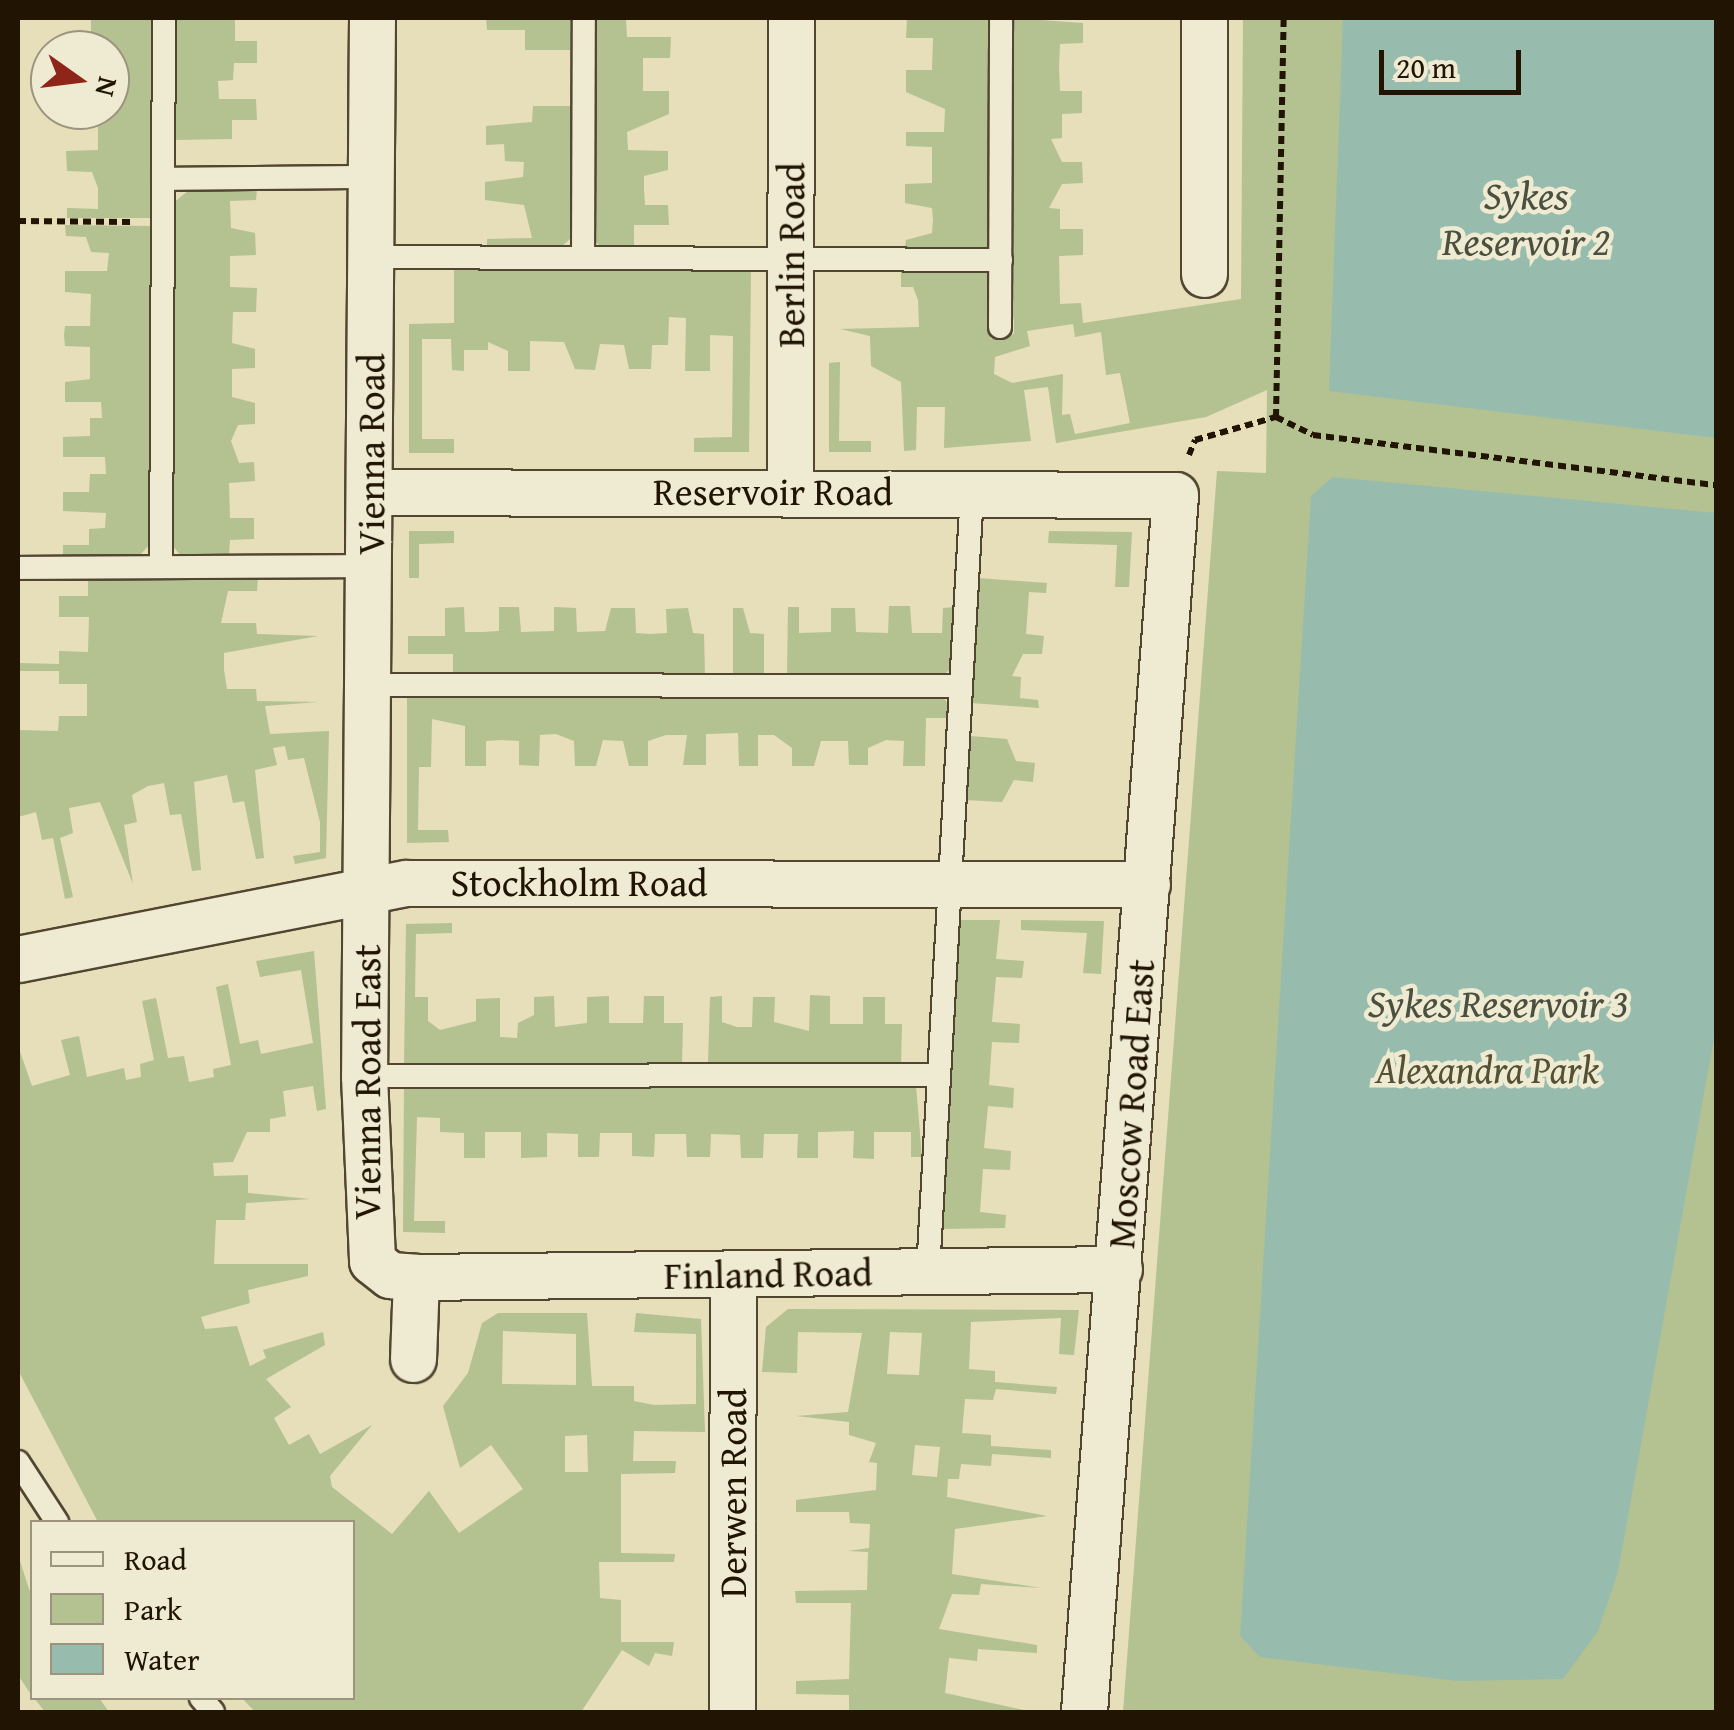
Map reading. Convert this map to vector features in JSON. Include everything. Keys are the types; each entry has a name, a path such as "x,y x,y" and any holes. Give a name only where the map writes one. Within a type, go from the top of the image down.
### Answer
{"street":[{"name":"Vienna Road","path":"368,891 372,18"},
{"name":"Berlin Road","path":"790,493 792,18"},
{"path":"1204,18 1204,274"},
{"name":"Reservoir Road","path":"371,492 1175,495"},
{"name":"Moscow Road East","path":"1084,1712 1175,495"},
{"name":"Stockholm Road","path":"18,959 368,891 949,882 1147,884"},
{"name":"Vienna Road East","path":"368,891 364,1076 367,1248 397,1274"},
{"name":"Finland Road","path":"397,1274 1119,1270"},
{"path":"397,1274 413,1359"},
{"name":"Derwen Road","path":"732,1712 733,1274"}],"lane":[{"path":"161,567 164,18"},
{"path":"582,256 584,18"},
{"path":"1000,326 1001,18"},
{"path":"163,179 371,177"},
{"path":"372,257 1001,260"},
{"path":"928,1272 933,1074 949,882 972,492"},
{"path":"18,568 370,566"},
{"path":"368,685 961,686"},
{"path":"364,1076 933,1074"},
{"path":"18,1462 57,1520"}],"path":[{"path":"1276,417 1284,18"},
{"path":"18,221 164,222"},
{"path":"1175,495 1195,440 1276,417 1314,436 1716,485"}],"green space":[{"path":"153,18 152,218 67,218 67,208 98,209 98,188 92,172 67,171 66,151 98,150 98,130 130,130 130,30 91,30 91,19"},
{"path":"174,18 235,18 235,41 257,41 257,63 234,63 233,80 218,81 219,99 256,99 257,120 232,120 232,139 174,140"},
{"path":"486,18 571,18 571,50 525,50 525,30 487,30"},
{"path":"592,18 644,18 626,20 627,37 671,37 670,58 643,58 643,91 669,91 669,114 627,132 628,150 668,151 668,170 644,176 644,189 645,205 668,205 669,225 634,225 634,247 601,247 591,237"},
{"path":"907,18 990,18 990,249 905,249 906,240 932,233 933,220 932,208 905,203 905,184 932,183 932,147 906,146 906,132 944,132 945,109 906,92 906,70 932,70 933,38 906,38"},
{"name":"Alexandra Park","path":"1014,18 1083,23 1083,43 1060,44 1059,68 1060,91 1082,91 1082,113 1062,114 1062,138 1051,139 1062,162 1082,162 1083,183 1062,184 1049,208 1060,209 1060,229 1083,229 1083,255 1059,256 1060,304 1081,303 1083,323 1241,299 1243,18 1716,18 1716,1712 1123,1712 1217,471 1266,473 1267,390 1206,417 1056,443 1048,387 1024,390 1031,441 944,448 945,407 917,407 916,450 904,451 901,382 871,366 870,336 840,329 919,327 918,300 913,287 901,287 901,269 990,270 990,339 1014,334","holes":["1073,324 1075,337 1101,332 1106,375 1120,373 1130,423 1075,434 1070,414 1062,415 1063,374 1012,383 994,374 995,357 1030,346 1027,331"]},
{"path":"533,106 570,106 570,239 561,247 487,246 487,239 532,238 524,205 485,200 485,182 523,177 524,162 505,161 504,144 486,145 486,126 532,122"},
{"path":"257,189 256,200 230,201 231,228 255,233 256,255 230,256 230,287 257,288 256,312 233,312 232,343 255,349 255,368 232,369 232,397 255,403 255,424 238,425 231,441 239,463 254,462 255,481 229,483 230,518 254,518 254,539 230,540 229,557 182,557 171,544 173,203 188,191"},
{"path":"65,225 152,226 150,544 138,557 63,556 63,545 89,545 89,529 105,528 106,513 63,511 63,492 89,492 90,474 106,474 105,457 63,457 63,437 90,436 90,418 102,418 101,402 65,402 65,382 90,379 90,347 65,346 64,335 65,326 90,326 91,294 65,292 65,271 107,271 109,253 91,252 86,237 66,236"},
{"path":"454,268 751,269 749,452 694,452 694,438 732,437 733,336 710,335 710,371 685,371 686,318 669,317 668,345 652,345 651,369 629,369 624,345 600,344 595,370 575,369 564,342 530,341 530,371 508,371 508,351 488,342 488,350 464,350 464,371 452,370 451,339 422,339 422,439 454,439 454,453 409,453 409,324 454,323"},
{"path":"840,362 839,441 871,441 871,452 829,452 829,363"},
{"path":"409,531 454,531 454,543 419,544 419,578 409,578"},
{"path":"1049,531 1132,532 1129,587 1115,587 1117,545 1048,543"},
{"path":"88,577 258,577 257,591 228,591 221,623 256,623 257,634 318,636 224,653 224,670 227,689 256,689 257,701 318,702 265,706 270,734 329,731 326,858 295,864 293,856 320,852 320,822 304,758 288,760 285,746 273,748 277,765 255,770 264,858 256,859 244,801 233,803 227,775 194,782 201,870 192,871 181,814 170,815 164,783 148,786 132,795 137,822 124,825 133,884 100,802 69,808 73,833 60,838 73,897 65,899 53,838 42,840 36,812 18,817 18,730 58,731 59,716 87,716 87,684 59,684 59,671 18,671 18,663 59,664 59,651 88,652 89,617 59,617 59,596 88,596"},
{"path":"978,578 1047,583 1046,593 1029,592 1026,634 1044,636 1042,654 1023,654 1012,676 1021,677 1020,698 1038,700 1039,708 971,703"},
{"path":"889,606 910,606 912,633 942,633 943,608 956,607 953,667 942,676 787,675 788,607 799,607 799,633 831,632 831,608 855,608 856,632 888,633"},
{"path":"464,607 465,632 499,631 499,607 519,607 521,632 554,631 554,607 576,608 577,632 605,631 611,608 635,608 636,633 650,634 667,633 666,609 688,608 693,633 704,634 705,676 453,676 453,654 408,654 408,636 445,636 445,608"},
{"path":"733,608 743,608 750,633 764,634 764,676 733,676"},
{"path":"407,696 942,696 949,705 949,718 926,718 925,766 903,766 904,741 886,740 868,748 868,765 849,765 848,741 821,741 814,766 792,766 792,748 774,735 758,735 758,766 739,766 738,733 706,734 706,765 683,765 687,735 666,735 648,741 648,766 629,766 623,741 603,740 596,766 575,766 574,741 556,734 540,735 539,766 519,765 519,741 502,740 486,741 486,766 465,766 465,726 432,719 431,767 419,767 418,830 448,830 449,842 407,843"},
{"path":"970,736 1007,739 1016,761 1035,763 1033,782 1014,780 1002,802 965,800"},
{"path":"957,920 1000,920 996,959 1024,961 1022,978 996,977 992,1022 1020,1024 1019,1043 992,1042 989,1085 1014,1088 1013,1108 988,1106 984,1148 1011,1151 1010,1170 983,1169 980,1212 1006,1215 1005,1228 939,1229"},
{"path":"1021,920 1104,921 1101,974 1083,973 1087,933 1021,930"},
{"path":"452,923 452,933 416,934 415,997 428,997 428,1021 440,1030 476,1021 476,999 500,998 500,1037 517,1038 518,1023 534,1015 534,997 554,996 555,1027 587,1023 587,997 609,996 609,1023 643,1023 644,996 664,996 664,1023 683,1023 682,1064 404,1065 406,924"},
{"path":"314,951 326,1109 317,1111 313,1086 283,1091 286,1116 270,1119 270,1132 247,1132 233,1162 213,1163 214,1176 248,1175 248,1193 310,1199 246,1203 245,1220 216,1220 214,1264 308,1264 308,1276 248,1290 250,1303 201,1317 205,1329 237,1326 250,1366 266,1358 263,1350 323,1332 325,1345 266,1379 291,1407 274,1418 289,1445 309,1434 320,1454 372,1425 330,1476 332,1487 392,1534 429,1491 459,1533 523,1489 491,1445 460,1468 443,1406 468,1373 482,1323 498,1313 587,1313 592,1386 634,1386 634,1401 654,1405 696,1404 696,1334 634,1332 636,1313 701,1319 705,1432 634,1431 633,1461 676,1461 675,1473 621,1474 621,1553 675,1554 674,1562 599,1562 600,1598 621,1600 621,1642 674,1642 672,1656 655,1653 649,1666 622,1650 581,1712 255,1712 244,1700 355,1700 355,1520 97,1520 18,1370 18,1046 32,1086 70,1075 61,1040 79,1036 87,1077 124,1068 126,1080 141,1077 140,1064 154,1060 142,1001 156,998 168,1058 184,1056 189,1082 214,1077 213,1069 231,1065 216,987 228,984 240,1044 258,1040 261,1054 313,1043 301,970 260,977 256,961","holes":["503,1331 576,1334 576,1385 502,1384","587,1435 588,1472 565,1472 565,1436"]},
{"path":"810,995 830,996 830,1024 863,1024 863,997 885,997 885,1024 902,1024 901,1065 708,1064 710,997 722,996 722,1022 752,1027 753,997 775,997 774,1022 809,1031"},
{"path":"404,1086 916,1086 922,1157 911,1157 911,1132 874,1132 874,1159 853,1158 854,1131 818,1132 818,1158 797,1158 798,1134 764,1134 763,1158 741,1158 740,1135 711,1134 710,1157 687,1157 686,1134 655,1134 654,1157 632,1156 632,1133 600,1133 599,1157 578,1157 578,1134 547,1133 547,1157 521,1158 521,1132 485,1132 485,1158 464,1158 464,1133 440,1132 440,1118 417,1117 414,1221 445,1221 445,1233 403,1232"},
{"path":"788,1309 1079,1310 1074,1355 1059,1354 1061,1318 971,1322 969,1369 995,1371 995,1382 1057,1387 1056,1394 996,1389 993,1400 965,1399 962,1433 991,1435 991,1446 1051,1450 1051,1458 992,1454 991,1466 961,1464 959,1479 948,1479 947,1497 1047,1516 955,1529 952,1574 1041,1588 981,1584 979,1595 952,1594 939,1629 1037,1645 1037,1653 978,1649 977,1661 949,1658 945,1693 1033,1712 849,1712 849,1695 796,1694 796,1681 849,1679 851,1603 796,1603 795,1591 867,1590 868,1552 848,1551 869,1548 870,1524 850,1523 849,1512 796,1512 796,1500 876,1490 877,1463 869,1462 876,1443 849,1435 849,1422 796,1416 848,1412 862,1333 798,1332 797,1373 762,1372 766,1327","holes":["890,1332 922,1333 919,1375 887,1374","915,1445 940,1447 937,1477 912,1475"]},
{"path":"18,1555 30,1592 30,1693 18,1675"},
{"path":"36,1700 100,1700 109,1712 45,1712"}],"water":[{"name":"Sykes Reservoir 2","path":"1343,18 1716,18 1716,438 1329,391"},
{"name":"Sykes Reservoir 3","path":"1333,477 1716,513 1716,1027 1618,1572 1598,1631 1563,1679 1457,1681 1260,1657 1240,1636 1311,496"}]}
